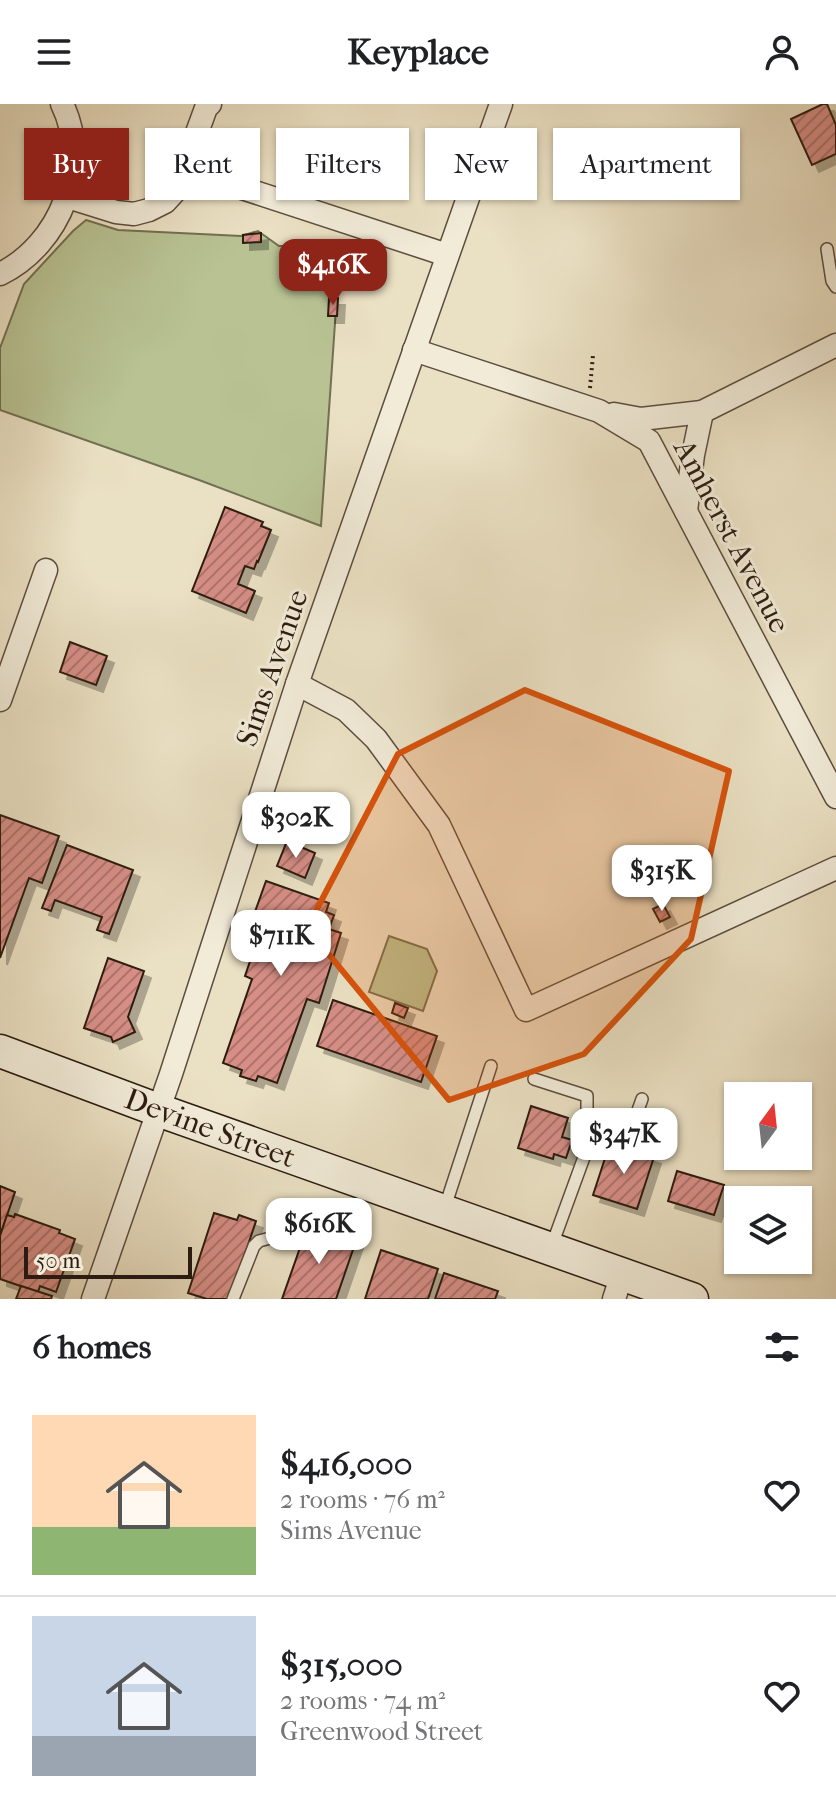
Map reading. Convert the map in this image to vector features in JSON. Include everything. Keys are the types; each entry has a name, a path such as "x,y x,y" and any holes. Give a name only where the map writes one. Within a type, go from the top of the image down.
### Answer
{"main road":[{"name":"Devine Street","path":"0,1051 551,1249 618,1286 692,1299"}],"street":[{"path":"62,104 70,128"},
{"path":"199,128 210,104"},
{"name":"Sims Avenue","path":"93,1299 297,684 501,104"},
{"path":"260,194 447,255"},
{"path":"0,274 27,257 46,236 66,200"},
{"path":"78,200 134,214 167,200"},
{"path":"593,409 641,419 702,412 836,345"},
{"name":"Amherst Avenue","path":"414,350 593,409 649,441 836,797"},
{"path":"686,511 702,412"},
{"path":"0,700 46,570"},
{"path":"297,684 346,710 376,739 439,825 526,1010 836,868"}],"lane":[{"path":"827,249 832,281 836,287"},
{"path":"444,1211 491,1066"},
{"path":"534,1079 587,1096 587,1149 551,1249"},
{"path":"587,1149 616,1124 632,1127 642,1099"},
{"path":"233,1299 254,1246 259,1241 274,1237"}],"path":[{"path":"593,355 593,409"}],"highlighted area":[{"path":"525,690 729,771 691,939 584,1054 449,1100 307,928 398,754"}],"green space":[{"path":"86,220 118,230 241,236 258,231 279,246 294,246 316,263 316,276 337,294 321,526 0,410 0,348 24,284"},
{"path":"389,936 427,949 437,971 423,1011 369,992"}],"building":[{"path":"827,104 836,125 836,154 812,165 791,119"},
{"path":"261,233 261,242 243,243 243,235"},
{"path":"329,298 338,298 337,316 328,316"},
{"path":"225,507 263,522 261,526 271,530 254,569 245,566 238,584 255,591 246,613 192,591"},
{"path":"70,642 107,656 96,685 60,672"},
{"path":"0,815 59,836 42,883 29,878 0,958"},
{"path":"287,841 315,853 305,878 277,866"},
{"path":"67,845 133,870 109,934 97,930 102,917 55,900 51,911 42,908"},
{"path":"640,850 652,872 633,883 621,860"},
{"path":"266,881 329,903 326,912 334,915 329,929 341,933 319,1003 307,999 277,1083 258,1076 256,1081 240,1076 242,1070 223,1063 252,979 245,976 257,941 246,937"},
{"path":"663,904 670,917 660,922 653,909"},
{"path":"108,958 144,971 128,1017 135,1032 113,1042 111,1037 84,1028"},
{"path":"333,1000 437,1036 421,1082 317,1046"},
{"path":"395,1003 408,1008 404,1018 392,1013"},
{"path":"531,1106 568,1118 562,1137 572,1140 566,1158 554,1154 553,1159 518,1148"},
{"path":"610,1143 654,1157 637,1209 593,1195"},
{"path":"677,1171 724,1185 714,1215 668,1201"},
{"path":"0,1186 15,1192 0,1236"},
{"path":"214,1213 237,1220 239,1215 256,1221 230,1299 207,1299 188,1293"},
{"path":"15,1214 60,1230 59,1233 75,1239 56,1292 40,1286 38,1292 0,1279 0,1236 7,1215 14,1217"},
{"path":"308,1225 356,1241 336,1299 282,1299"},
{"path":"381,1250 438,1269 428,1299 365,1299"},
{"path":"444,1273 498,1291 495,1299 435,1299"},
{"path":"21,1286 52,1296 51,1299 16,1299"}]}
